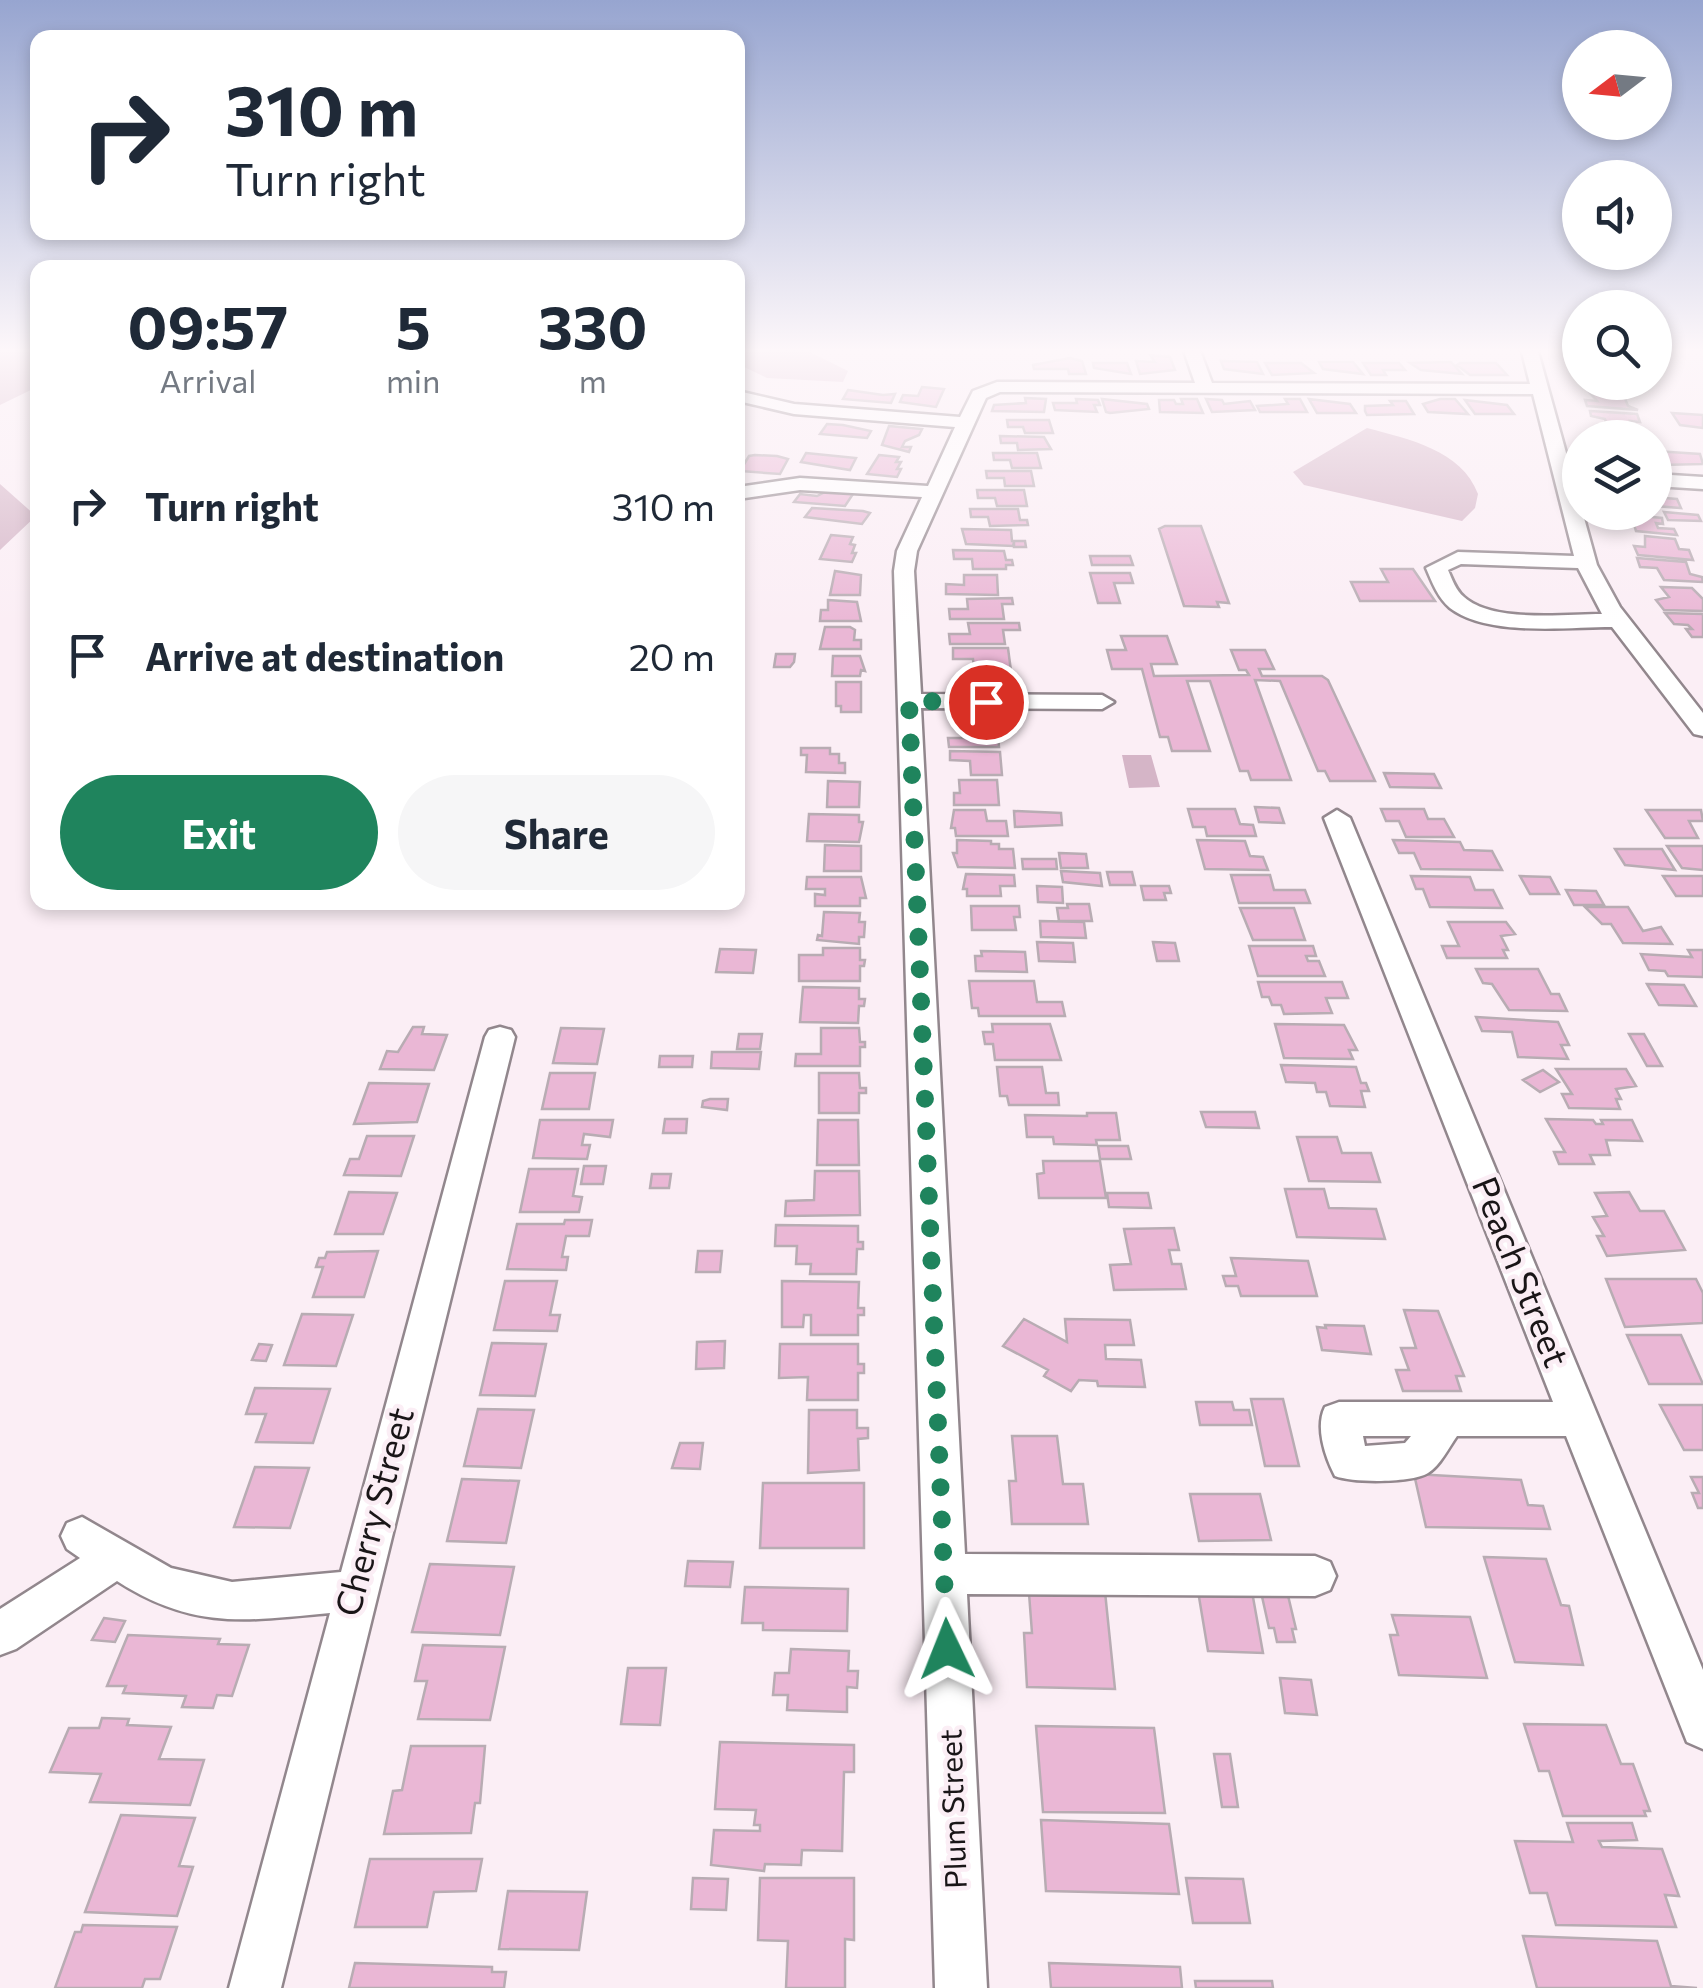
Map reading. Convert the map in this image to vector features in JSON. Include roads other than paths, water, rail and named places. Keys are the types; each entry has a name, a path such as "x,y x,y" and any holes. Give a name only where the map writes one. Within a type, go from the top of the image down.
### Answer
{"street":[{"name":"Plum Street","path":"956,441 907,552 904,571 961,1988"},
{"path":"1672,481 1703,483"},
{"path":"745,492 800,484 932,492"},
{"path":"1580,530 1586,562 1618,620 1703,729"},
{"path":"1586,562 1458,558 1436,568 1454,601 1468,610 1506,618 1618,620"},
{"path":"909,701 1102,702"},
{"name":"Peach Street","path":"1337,818 1703,1726"},
{"name":"Cherry Street","path":"255,1988 354,1591 500,1037"},
{"path":"1447,1419 1579,1420"},
{"path":"0,1634 99,1547 162,1586 232,1602 354,1591"},
{"path":"944,1574 1315,1576"}]}
